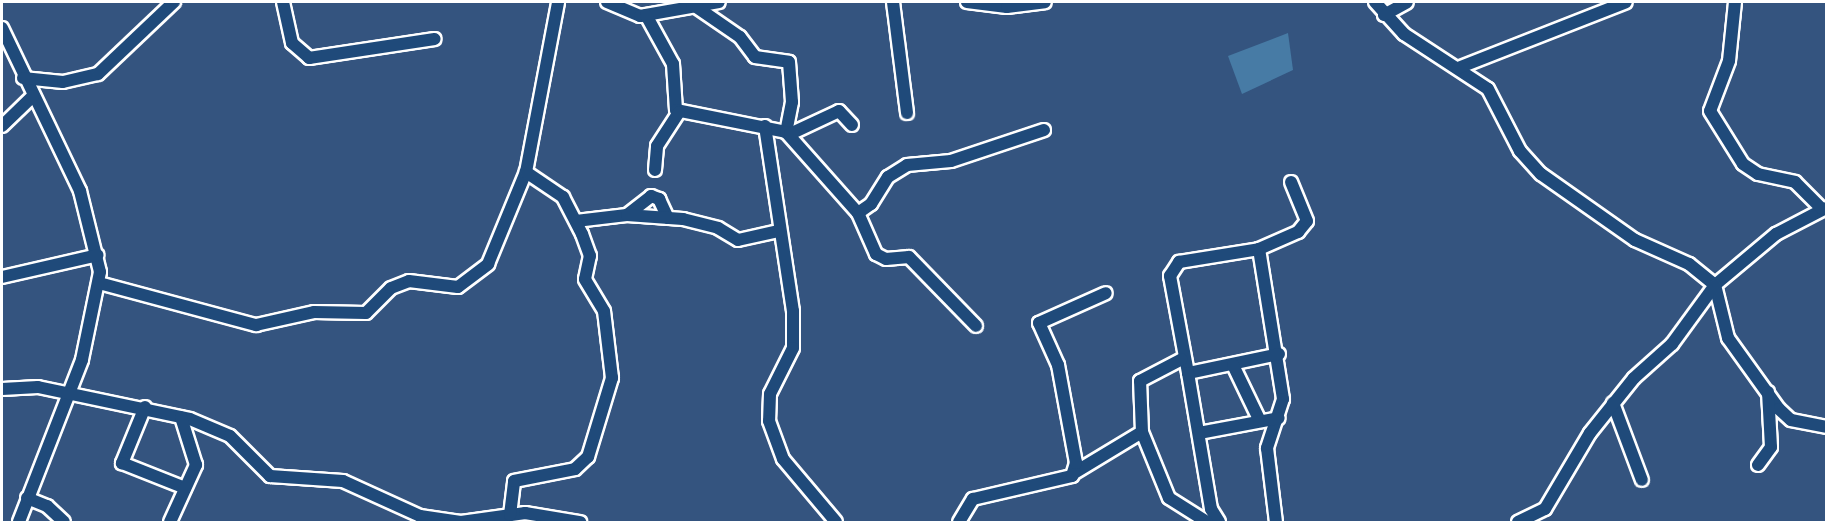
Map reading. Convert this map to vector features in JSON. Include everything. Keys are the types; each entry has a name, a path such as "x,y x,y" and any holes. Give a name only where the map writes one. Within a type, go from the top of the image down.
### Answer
{"street":[{"path":"23,78 63,82 99,74 174,2"},
{"path":"283,2 292,43 309,58 435,39"},
{"path":"99,283 256,325 314,312 366,313 401,282 452,289 481,271 495,252 526,172 558,2"},
{"path":"607,2 646,15 692,4 719,2"},
{"path":"893,2 907,113"},
{"path":"967,2 1006,7 1045,2"},
{"path":"1375,2 1384,15 1458,68 1495,98 1520,151 1541,174 1635,240 1698,270 1715,285 1728,338 1786,417 1827,427"},
{"path":"1384,15 1407,2"},
{"path":"1458,68 1626,2"},
{"path":"1518,522 1545,509 1613,403 1672,344 1715,285 1776,234 1824,209 1796,182 1758,174 1743,164 1710,111 1729,61 1735,2"},
{"path":"692,4 740,37 755,57 789,62 792,102 788,133"},
{"path":"646,15 673,64 672,97 679,112"},
{"path":"2,28 23,78 80,191 98,255 99,283 89,338 19,522"},
{"path":"2,126 33,96"},
{"path":"788,133 839,111 852,125"},
{"path":"679,112 765,126 788,133 817,173 858,213 876,254 886,259 909,256 976,326"},
{"path":"655,170 657,146 679,112"},
{"path":"765,126 793,348 770,394 769,421 783,459 836,522"},
{"path":"858,213 888,177 907,165 951,161 1044,130"},
{"path":"510,515 514,481 582,465 594,445 611,387 607,322 585,279 590,256 576,221 558,191 526,172"},
{"path":"1219,522 1211,508 1199,433 1189,400 1188,373 1182,359 1172,268 1259,249 1298,232 1307,221 1291,182"},
{"path":"627,215 651,196 659,199 668,218"},
{"path":"576,221 627,215 668,218 704,223 738,240 779,231"},
{"path":"1259,249 1279,354 1279,418 1267,448 1276,522"},
{"path":"2,277 98,255"},
{"path":"1074,473 1058,365 1039,323 1106,293"},
{"path":"1188,373 1233,366 1279,354"},
{"path":"1182,359 1140,381 1142,432 1169,498 1207,522"},
{"path":"1233,366 1259,419"},
{"path":"2,389 24,386 69,393 145,407 181,417 222,430 261,471 279,478 344,481 413,513 443,521 549,514 580,522"},
{"path":"1758,465 1771,447 1768,391"},
{"path":"1613,403 1642,480"},
{"path":"145,407 123,464 185,488"},
{"path":"170,522 196,458 181,417"},
{"path":"1199,433 1259,419 1279,418"},
{"path":"959,522 973,499 1066,480 1142,432"},
{"path":"27,498 47,506 64,522"}],"water":[{"path":"1288,33 1293,70 1242,94 1228,56"}]}
